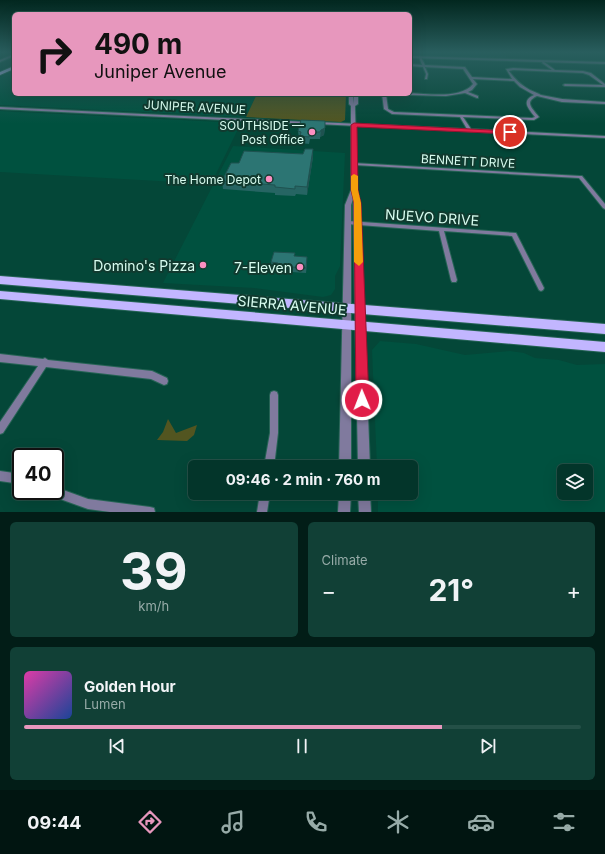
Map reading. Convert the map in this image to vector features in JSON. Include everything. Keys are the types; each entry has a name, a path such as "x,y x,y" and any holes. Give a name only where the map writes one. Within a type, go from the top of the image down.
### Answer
{"main road":[{"name":"SIERRA AVENUE","path":"0,280 605,329"},
{"name":"SIERRA AVENUE","path":"0,295 605,347"}],"street":[{"path":"512,76 523,87 538,94 570,101 605,103"},
{"path":"591,76 605,86"},
{"path":"412,94 446,95 465,92 474,86 472,78 515,80"},
{"path":"565,85 605,86"},
{"path":"465,92 477,97"},
{"path":"384,96 386,110 390,112 533,119 537,118 537,115 529,107 528,102 530,98 538,94"},
{"path":"351,96 351,104 354,106"},
{"path":"356,96 356,104 354,106 354,190 357,203 358,224 364,460"},
{"name":"JUNIPER AVENUE","path":"0,108 605,137"},
{"path":"461,116 468,130"},
{"name":"BENNETT DRIVE","path":"355,164 580,177 605,207"},
{"path":"345,460 348,205 354,190"},
{"name":"NUEVO DRIVE","path":"348,223 514,234 541,288"},
{"path":"441,229 454,280"},
{"path":"0,358 152,375 164,381"},
{"path":"0,430 45,362"},
{"path":"270,460 274,433 274,395"},
{"path":"0,476 12,478"},
{"path":"64,495 88,504 150,512"},
{"path":"262,512 264,500"},
{"path":"344,512 345,500"},
{"path":"364,500 365,512"}],"shaded area":[{"path":"12,76 12,96 256,96 246,117 0,105 0,77"},
{"path":"256,96 346,96 345,120 341,122 246,117"},
{"path":"0,111 241,123 211,184 0,172"},
{"path":"233,146 345,153 340,266 335,276 335,289 331,295 323,297 254,288 163,283"},
{"path":"380,341 416,344 465,355 510,351 524,353 535,358 559,360 577,365 605,364 605,512 378,512 378,500 418,500 418,460 377,460 372,350"},
{"path":"168,419 176,433 197,425 194,435 187,441 157,440 163,432"}],"building":[{"path":"301,120 325,121 325,128 320,132 310,132 309,137 300,136 301,132 298,131"},
{"name":"The Home Depot","path":"305,149 313,149 307,187 295,186 295,189 275,187 275,185 222,181 231,163 239,163 244,151 303,154"},
{"path":"274,252 295,253 294,256 307,257 306,268 278,266 278,263 271,262"}],"slow traffic":[{"path":"354,176 354,190 357,203 359,262"}],"place":[{"name":"SOUTHSIDE — Post Office","path":"312,132"},
{"name":"The Home Depot","path":"269,179"},
{"name":"Domino's Pizza","path":"203,265"},
{"name":"7-Eleven","path":"300,267"}],"route":[{"path":"362,400 357,203 354,190 354,125 510,132"}]}
